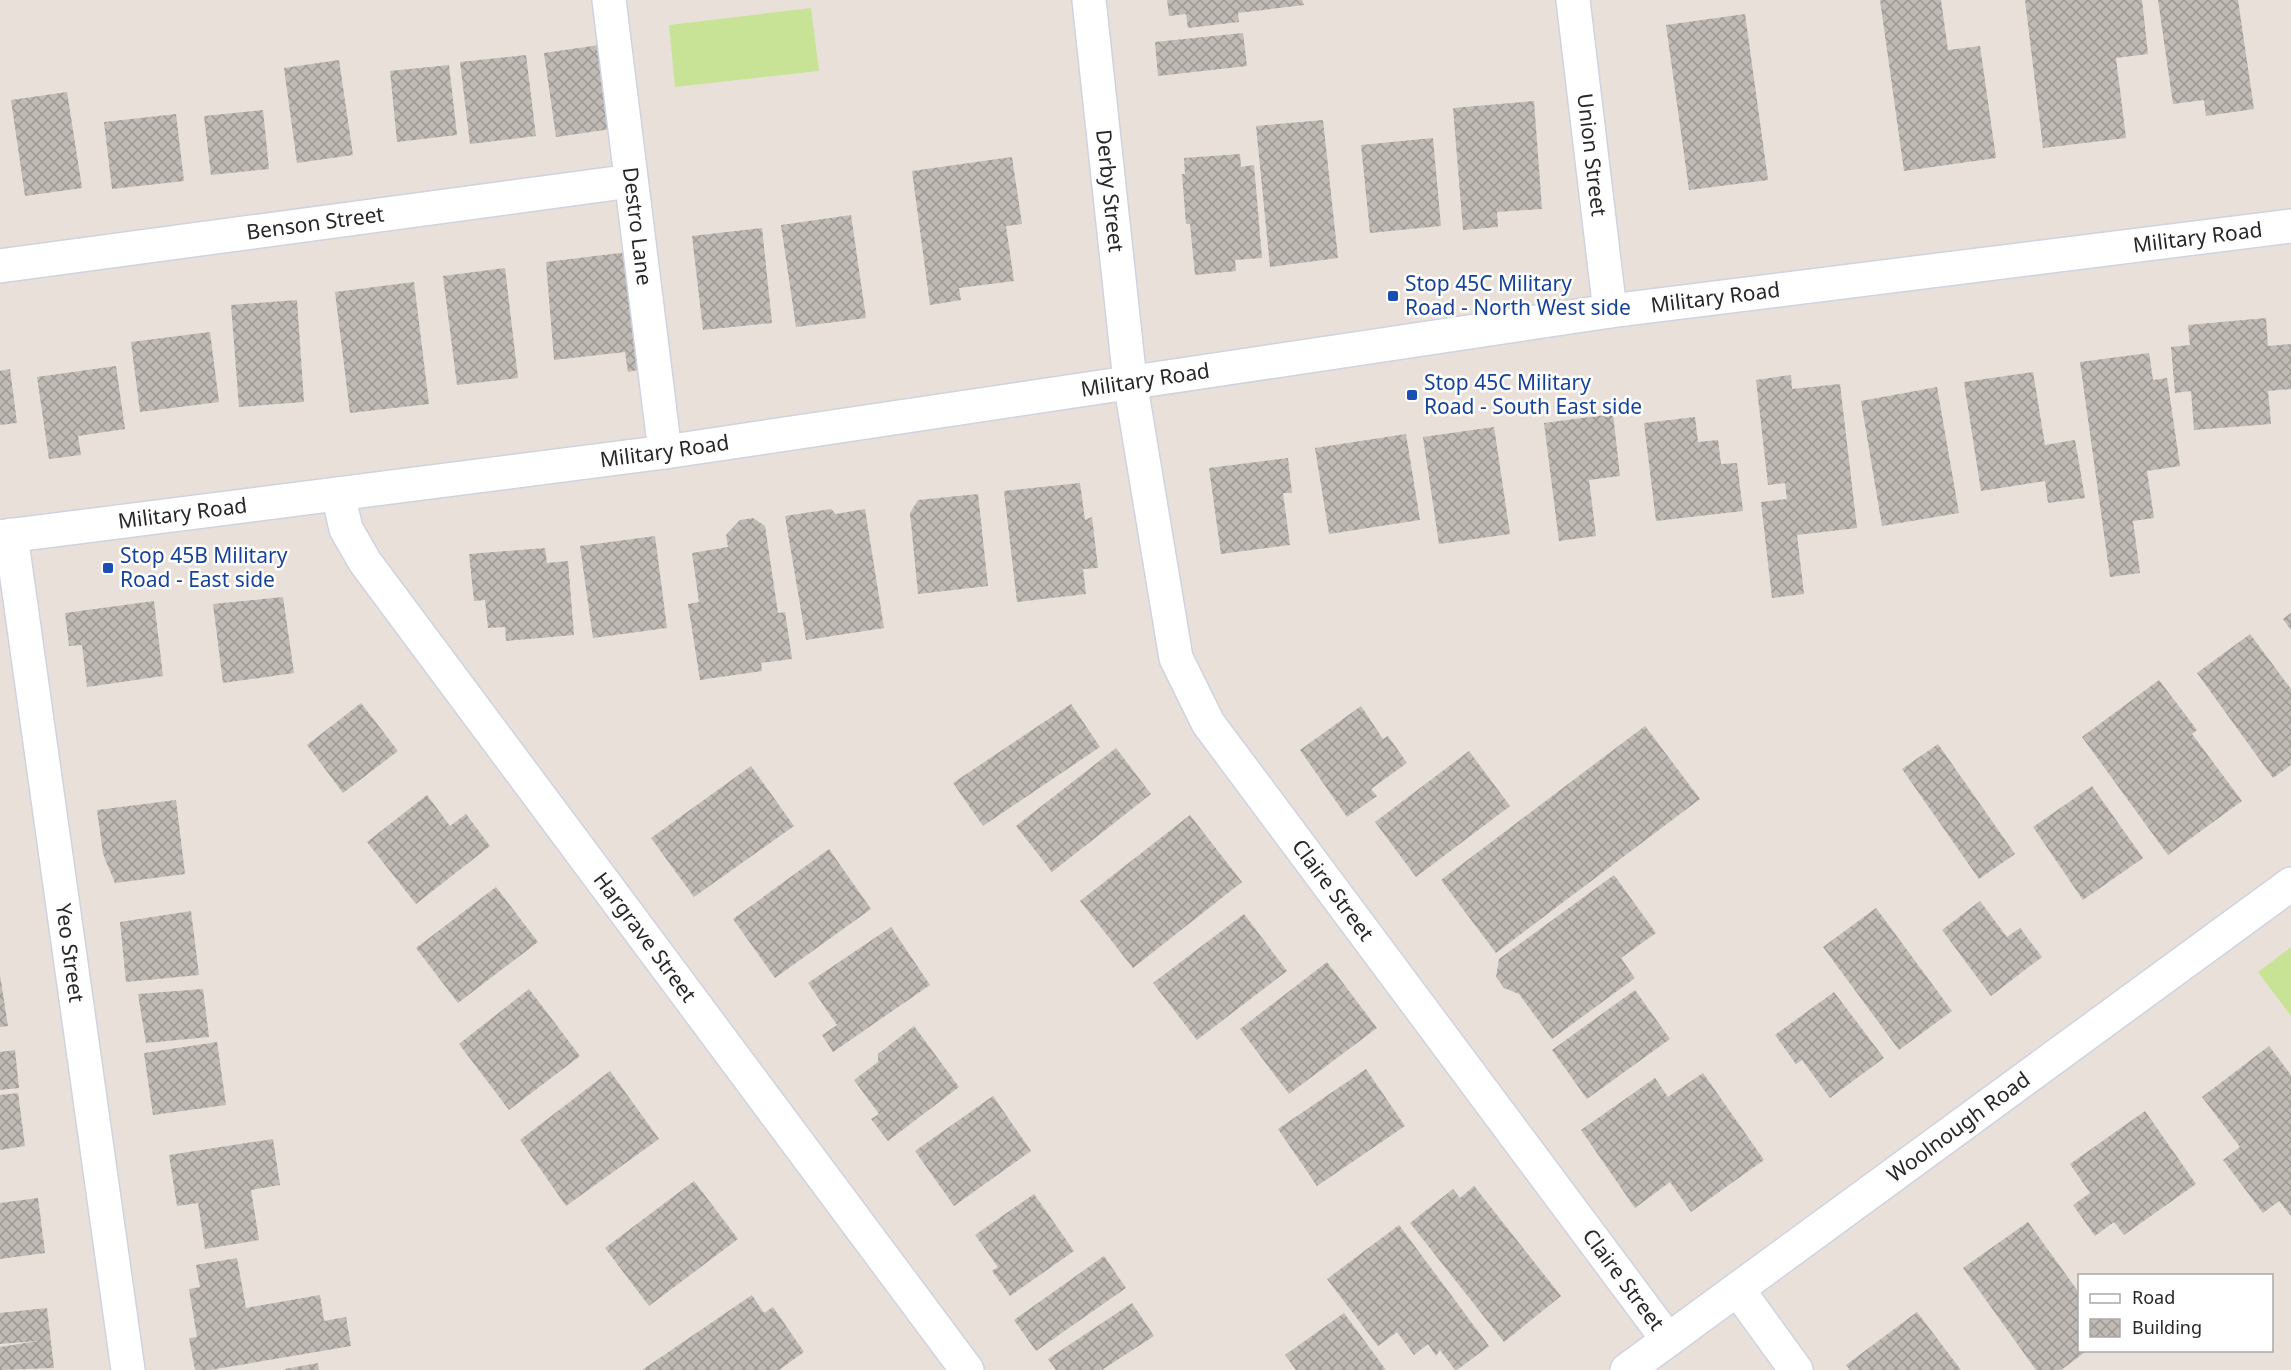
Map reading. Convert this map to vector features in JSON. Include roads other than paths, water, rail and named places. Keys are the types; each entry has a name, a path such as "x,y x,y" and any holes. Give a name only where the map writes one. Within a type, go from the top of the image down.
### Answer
{"street":[{"name":"Destro Lane","path":"609,0 665,452"},
{"name":"Derby Street","path":"1089,0 1130,381"},
{"name":"Union Street","path":"1573,0 1610,311"},
{"name":"Benson Street","path":"0,266 632,181"},
{"name":"Military Road","path":"6,536 665,452 1610,311 2291,226"},
{"name":"Claire Street","path":"1130,381 1176,658 1208,723 1668,1340"},
{"name":"Hargrave Street","path":"338,494 346,530 365,562 967,1370"},
{"name":"Yeo Street","path":"6,536 128,1370"},
{"name":"Woolnough Road","path":"1627,1370 2291,884"},
{"path":"1738,1290 1796,1370"}],"place":[{"name":"Stop 45C Military Road - North West side","path":"1393,296"},
{"name":"Stop 45C Military Road - South East side","path":"1412,395"},
{"name":"Stop 45B Military Road - East side","path":"108,568"}]}
